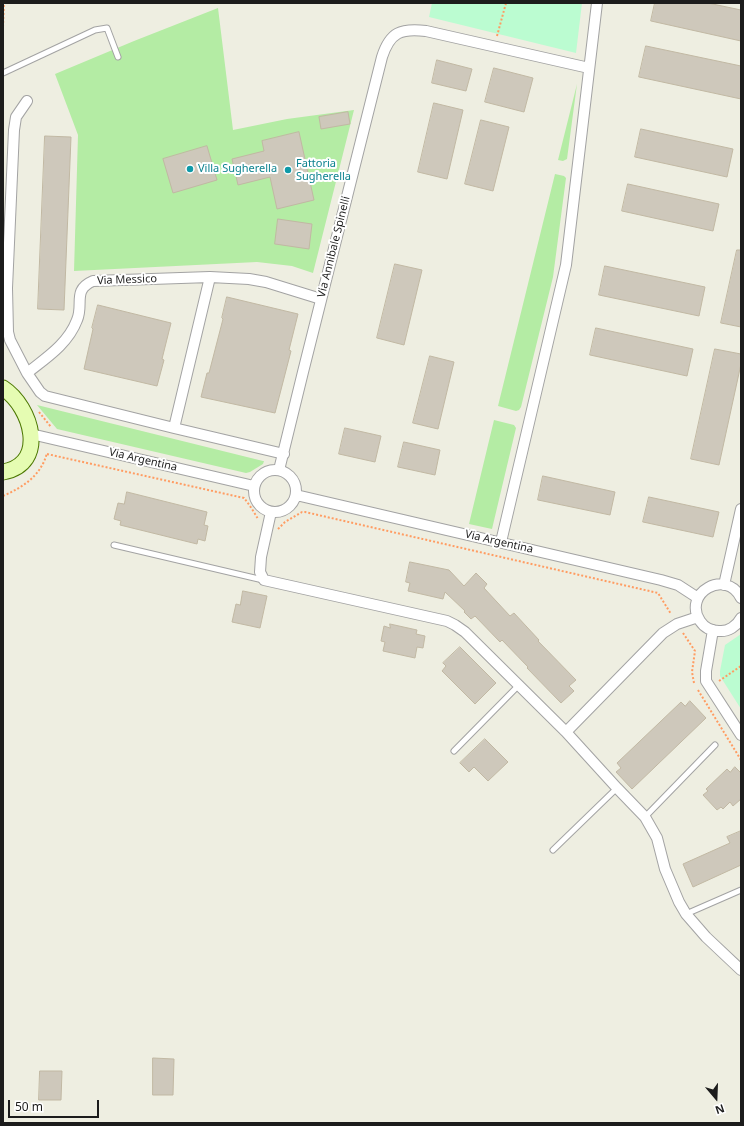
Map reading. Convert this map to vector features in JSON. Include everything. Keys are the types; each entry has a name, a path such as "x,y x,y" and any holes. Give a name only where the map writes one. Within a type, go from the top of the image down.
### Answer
{"main road":[{"path":"3,388 9,392 28,420 31,434 29,452 22,464 12,471 4,473"}],"street":[{"path":"501,542 566,264 597,3"},
{"name":"Via Annibale Spinelli","path":"279,470 384,49 392,37 401,31 412,29 426,31 589,68"},
{"path":"27,101 16,117 14,130 7,301 8,332 10,340 27,373 40,392 45,396 284,454"},
{"path":"174,428 210,278"},
{"name":"Via Messico","path":"27,373 59,348 68,336 78,319 82,288 85,284 93,281 210,278 249,279 266,282 321,299"},
{"name":"Via Argentina","path":"31,434 254,486"},
{"path":"279,470 286,472 291,476 296,488 296,495 294,500 287,508 282,511 271,512 257,503 254,498 254,486 261,475 266,471 279,470"},
{"name":"Via Argentina","path":"296,495 661,580 686,589 698,598"},
{"path":"724,585 741,509"},
{"path":"271,512 260,566 260,572 264,580 447,621 455,624 465,632 566,732 617,788 646,817 657,838 666,869 679,902 686,914 706,937 741,970"},
{"path":"741,598 736,590 724,585 716,585 709,587 698,598 696,610 701,623 706,627 720,632 734,627 741,618"},
{"path":"566,732 663,633 677,624 698,616"},
{"path":"713,630 706,671 708,684 741,735"}],"lane":[{"path":"3,73 95,30 107,28 118,57"},
{"path":"114,545 264,580"},
{"path":"454,751 519,685"},
{"path":"646,817 715,745"},
{"path":"554,850 617,788"},
{"path":"686,914 741,890"}],"path":[{"path":"3,27 4,3"},
{"path":"497,36 506,3"},
{"path":"47,454 244,498 258,519 259,525 268,528 279,529 285,522 302,512 305,512 658,593 695,651 692,672 695,684"},
{"path":"708,684 741,666"},
{"path":"697,689 741,760"}],"green space":[{"path":"432,3 582,3 576,53 429,17"},
{"path":"218,8 233,130 287,119 354,110 313,273 292,266 257,262 74,271 78,135 55,74"},
{"path":"577,84 567,159 563,161 558,160"},
{"path":"555,174 566,178 553,277 521,407 516,411 498,406"},
{"path":"37,405 264,461 263,464 246,473 57,429"},
{"path":"494,420 514,425 516,428 492,529 469,524"},
{"path":"741,634 741,709 720,676 720,671 725,645"}],"building":[{"path":"655,3 708,3 741,10 741,41 651,21"},
{"path":"646,46 741,66 741,99 639,77"},
{"path":"437,60 472,69 466,91 432,83"},
{"path":"494,68 533,78 524,112 485,102"},
{"path":"434,103 463,110 447,179 418,172"},
{"path":"348,112 350,124 321,129 319,117"},
{"path":"481,120 509,127 493,191 465,184"},
{"path":"641,129 733,149 727,177 635,157"},
{"name":"Fattoria Sugherella","path":"299,132 314,200 277,209 270,177 238,185 232,159 264,151 262,141"},
{"path":"45,136 71,137 64,310 38,309"},
{"name":"Villa Sugherella","path":"207,146 217,180 173,193 163,159"},
{"path":"628,184 719,204 713,231 622,211"},
{"path":"278,219 312,224 309,249 275,244"},
{"path":"737,250 741,250 741,327 721,323"},
{"path":"395,264 422,270 404,345 377,338"},
{"path":"605,266 705,287 699,316 599,295"},
{"path":"227,297 298,314 289,350 291,351 275,413 201,397 207,373 209,373"},
{"path":"98,305 171,323 157,386 84,369"},
{"path":"596,328 693,349 687,376 590,355"},
{"path":"715,349 741,354 741,364 719,465 691,459"},
{"path":"430,356 454,362 438,429 413,423"},
{"path":"345,428 381,436 375,462 339,454"},
{"path":"404,442 440,450 435,475 398,467"},
{"path":"543,476 615,492 610,515 538,500"},
{"path":"127,492 207,512 204,525 208,526 205,541 198,539 197,544 120,525 121,521 114,519 118,503 124,504"},
{"path":"649,497 719,512 713,537 643,522"},
{"path":"410,562 449,570 464,586 476,573 487,584 484,588 510,616 514,613 539,640 538,641 576,680 569,686 574,691 561,703 502,640 500,642 475,616 471,619 464,612 465,611 445,592 443,599 408,591 410,583 406,582"},
{"path":"243,591 267,596 260,628 232,622 236,604 240,605"},
{"path":"390,624 417,630 416,634 425,636 423,648 417,647 415,658 383,651 385,642 381,641 384,626 390,628"},
{"path":"460,647 496,683 475,704 442,671 446,666 443,663"},
{"path":"690,701 706,718 632,789 616,772 621,768 617,763 681,702 685,706"},
{"path":"485,739 508,762 488,781 474,767 469,772 460,763"},
{"path":"735,767 741,773 741,799 733,806 730,802 723,809 721,807 717,810 703,795 708,791 706,789 727,769 730,772"},
{"path":"741,831 741,865 693,887 683,864 730,843 727,837"},
{"path":"153,1058 174,1059 173,1095 153,1095"},
{"path":"40,1071 62,1071 61,1100 39,1100"}],"place":[{"name":"Villa Sugherella","path":"190,169"},
{"name":"Fattoria Sugherella","path":"288,170"}]}
